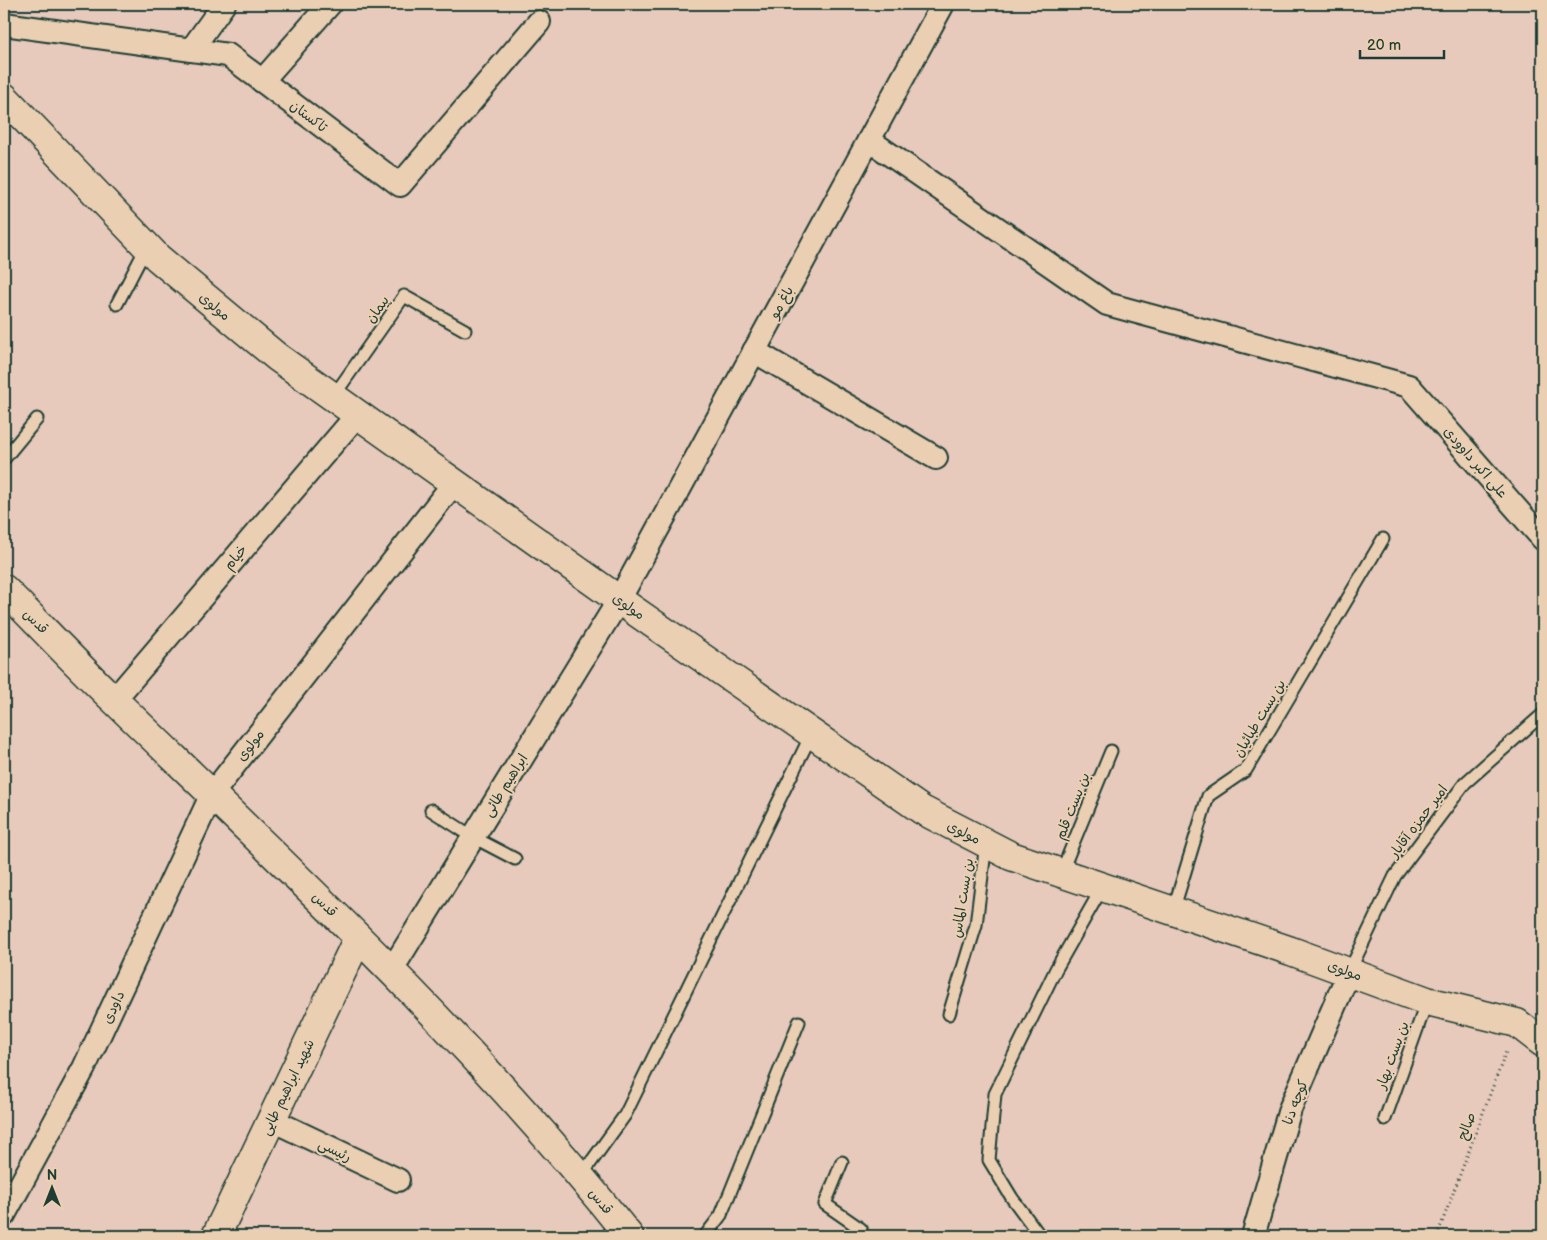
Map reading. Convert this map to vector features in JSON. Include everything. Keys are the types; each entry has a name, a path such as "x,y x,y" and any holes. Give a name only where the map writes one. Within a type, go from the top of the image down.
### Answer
{"street":[{"path":"191,50 224,4"},
{"path":"262,81 330,4"},
{"name":"باغ مو","path":"619,600 943,4"},
{"name":"تاکستان","path":"4,24 228,55 400,185 539,22"},
{"name":"مولوی","path":"4,97 158,258 278,357 619,600 922,810 1011,856 1349,972 1427,1001 1517,1023 1543,1041"},
{"name":"علی اکبر داوودی","path":"869,140 1106,304 1409,386 1543,539"},
{"path":"754,351 936,458"},
{"name":"خیام","path":"114,700 358,414"},
{"name":"مولوی","path":"212,794 454,483"},
{"name":"قدس","path":"4,589 114,700 286,864 433,1014 581,1176 629,1236"},
{"name":"ابراهیم طائی","path":"391,971 619,600"},
{"name":"داودی","path":"4,1215 84,1068 212,794"},
{"name":"شهید ابراهیم طایی","path":"216,1236 358,938"},
{"name":"کوچه دنا","path":"1253,1236 1290,1109 1349,972"},
{"name":"رئیسی","path":"272,1120 398,1180"}],"lane":[{"path":"117,304 147,246"},
{"name":"پیمان","path":"333,397 404,296 465,330"},
{"path":"4,459 37,419"},
{"name":"بن بست طبائیان","path":"1173,911 1208,796 1246,770 1383,539"},
{"name":"امیر حمزه آقایار","path":"1349,972 1395,876 1465,783 1543,714"},
{"path":"581,1176 625,1115 812,733"},
{"name":"بن بست قلم","path":"1060,873 1111,751"},
{"path":"431,810 473,837 515,859"},
{"name":"بن بست الماس","path":"949,1014 976,925 986,843"},
{"path":"1040,1236 1012,1198 989,1160 995,1094 1056,969 1102,887"},
{"name":"بن بست بهار","path":"1385,1119 1427,1001"},
{"path":"705,1236 720,1215 799,1022"},
{"path":"842,1162 825,1204 861,1229 858,1236"}],"path":[{"name":"صالح","path":"1437,1236 1517,1023"}]}
